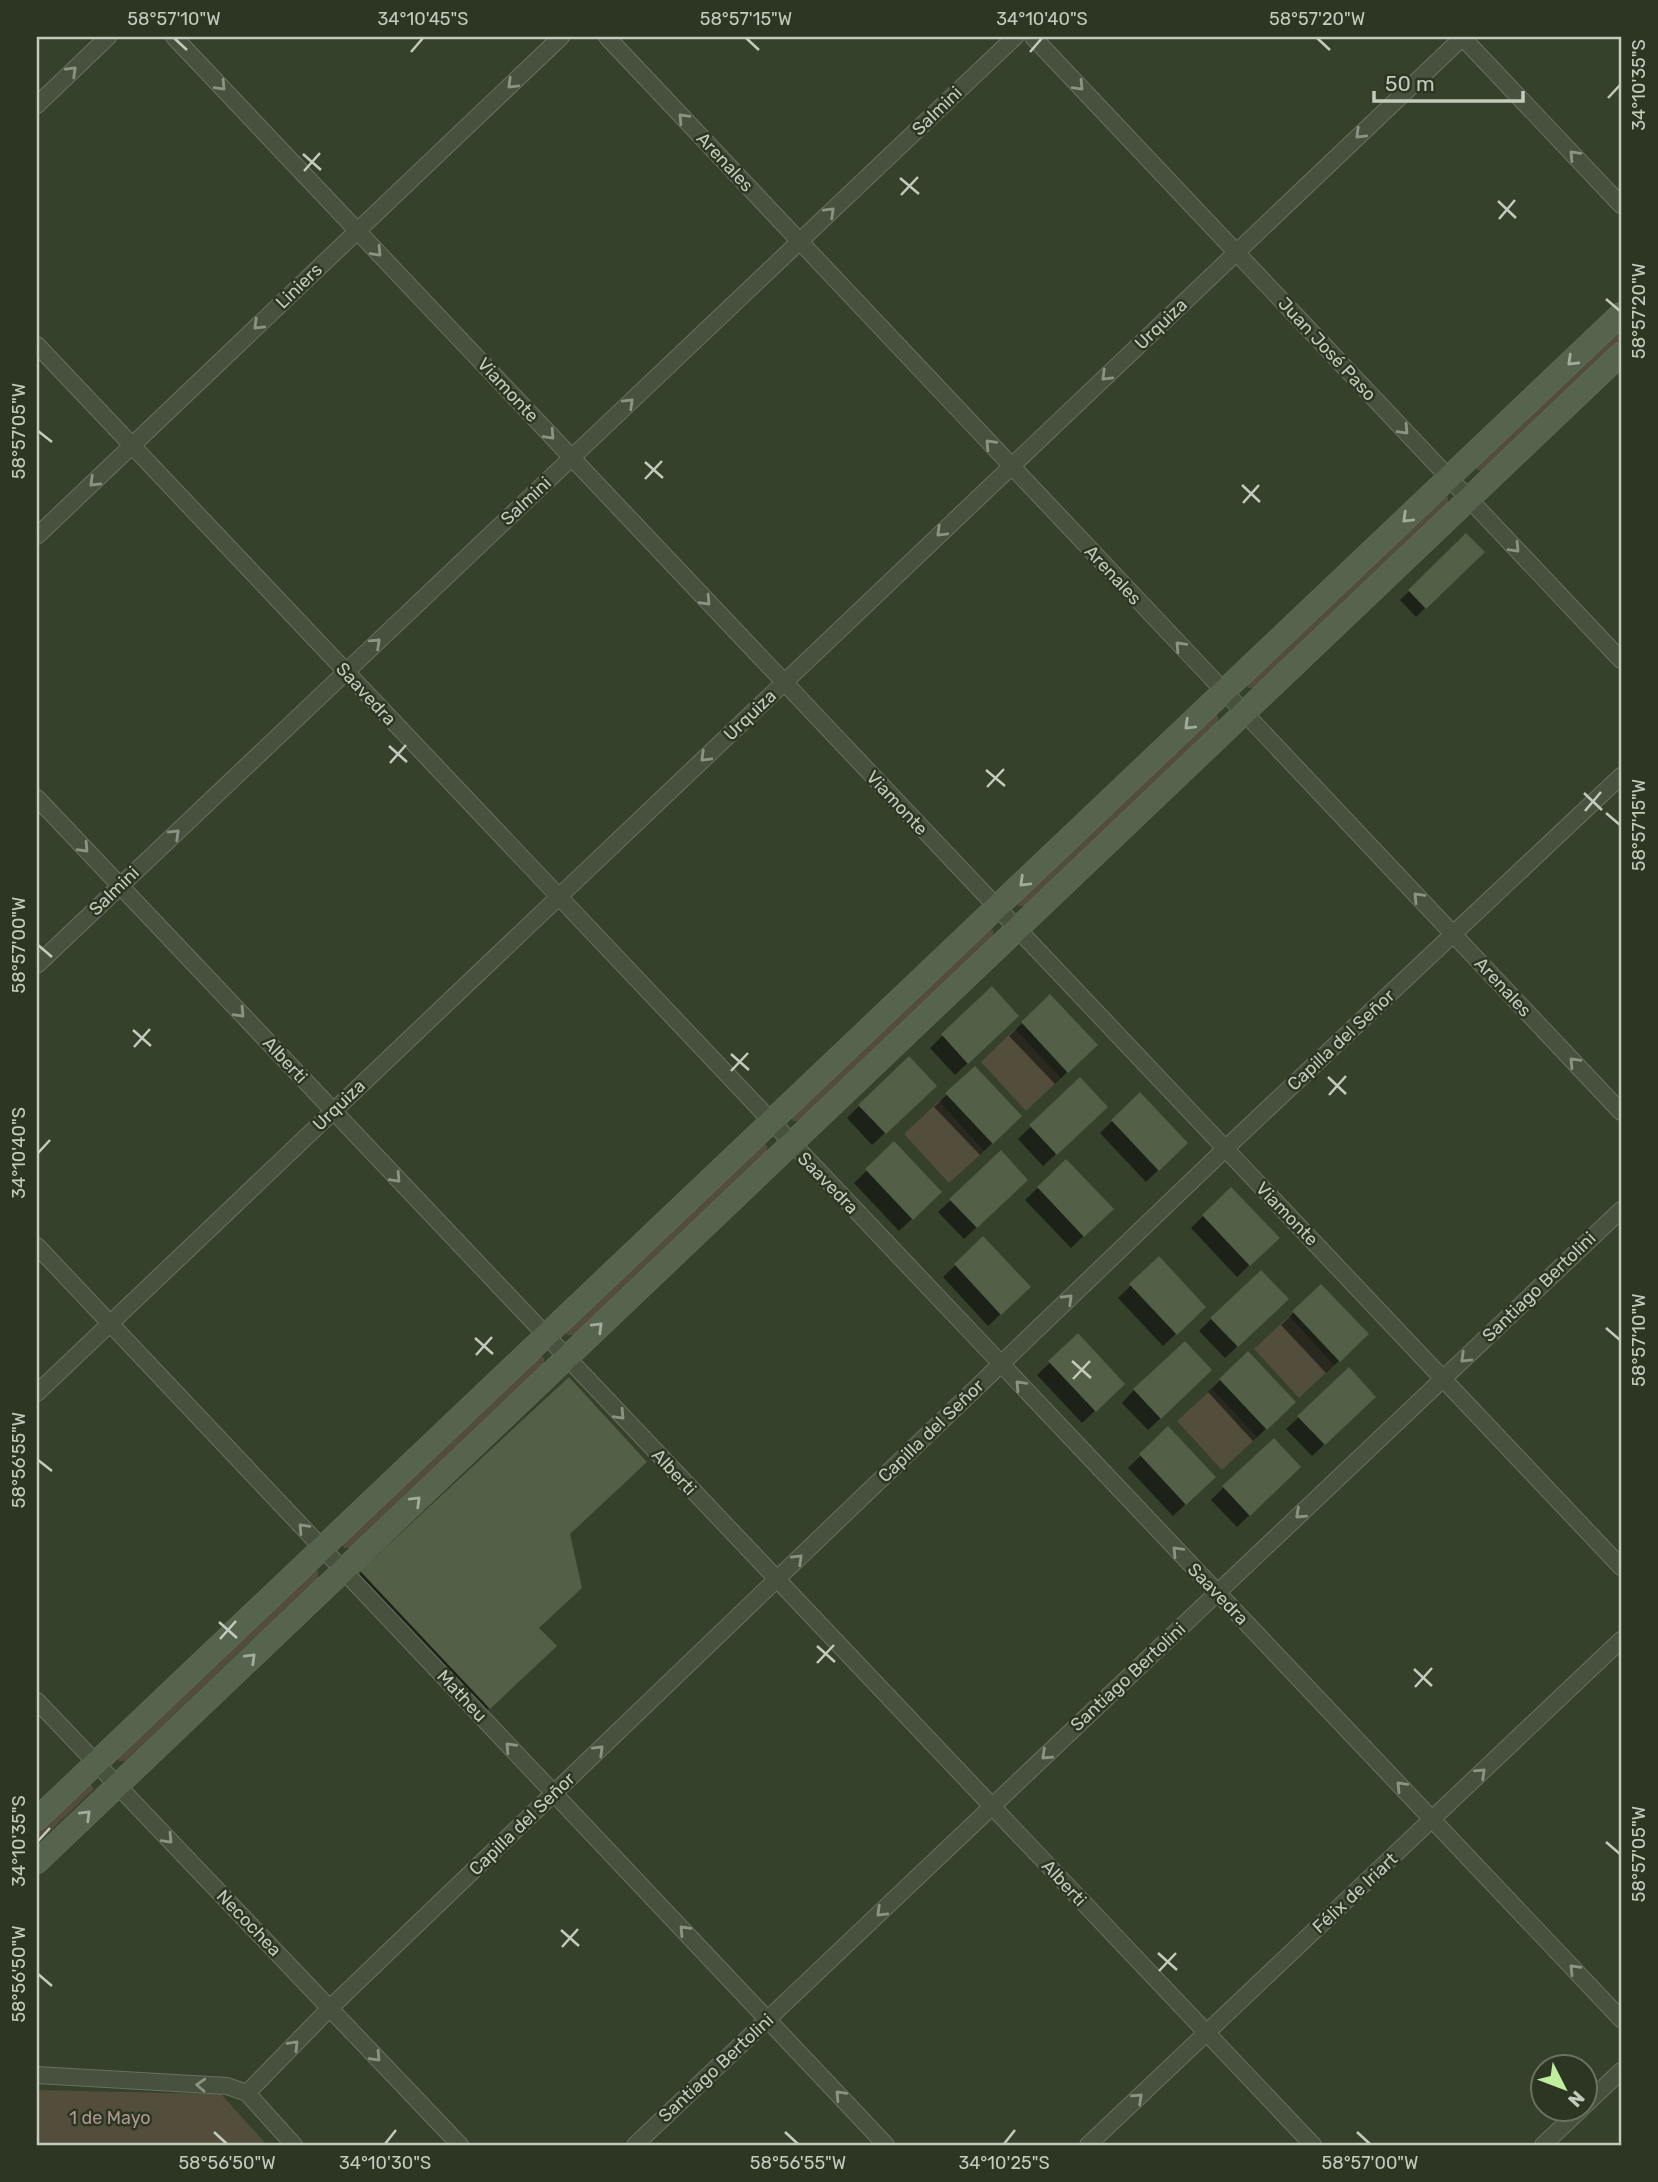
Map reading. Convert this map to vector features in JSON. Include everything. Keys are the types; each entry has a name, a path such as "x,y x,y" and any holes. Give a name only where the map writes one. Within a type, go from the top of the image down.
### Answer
{"main road":[{"path":"37,1819 1621,314"},
{"path":"37,1862 1621,354"}],"street":[{"path":"37,105 108,37"},
{"name":"Viamonte","path":"174,37 1621,1567"},
{"name":"Liniers","path":"37,536 561,37"},
{"name":"Arenales","path":"607,37 1621,1112"},
{"name":"Salmini","path":"37,965 1014,37"},
{"name":"Juan José Paso","path":"1033,37 1621,660"},
{"path":"1462,37 1621,205"},
{"name":"Urquiza","path":"37,1393 1462,37"},
{"name":"Saavedra","path":"37,345 1621,2019"},
{"name":"Capilla del Señor","path":"247,2093 330,2008 1000,1364 1621,776"},
{"name":"Alberti","path":"37,798 1313,2145"},
{"name":"Santiago Bertolini","path":"635,2145 1621,1210"},
{"name":"Matheu","path":"37,1246 886,2145"},
{"name":"Félix de Iriart","path":"1088,2145 1621,1640"},
{"name":"Necochea","path":"37,1701 460,2145"},
{"path":"1598,2093 1621,2071"},
{"path":"37,2075 227,2086 247,2093 294,2145"},
{"path":"1543,2145 1567,2122"}],"green space":[{"path":"1621,326 1621,341 1484,471 1477,470 1476,467"},
{"path":"1444,496 1448,497 1448,505 1255,688 1248,688 1247,684"},
{"path":"1214,714 1218,716 1218,723 1025,906 1018,906 1017,902"},
{"path":"989,929 993,930 993,938 800,1121 793,1121 791,1117"},
{"path":"1015,1029 1061,1078 1026,1111 981,1062"},
{"path":"939,1101 984,1151 949,1183 904,1134"},
{"path":"763,1143 767,1145 767,1152 574,1335 567,1335 566,1331"},
{"path":"1289,1316 1334,1365 1299,1398 1254,1349"},
{"path":"540,1356 544,1358 544,1365 351,1548 344,1548 342,1544"},
{"path":"1212,1389 1257,1437 1222,1470 1177,1421"},
{"path":"314,1569 318,1571 318,1578 125,1761 118,1761 116,1757"},
{"path":"89,1783 94,1788 92,1791 37,1844 37,1830"},
{"name":"1 de Mayo","path":"37,2090 221,2094 267,2145 37,2145"}],"building":[{"path":"1466,533 1485,552 1426,609 1408,590"},
{"path":"992,986 1019,1016 968,1064 941,1034"},
{"path":"1050,994 1098,1045 1068,1073 1021,1022"},
{"path":"909,1056 937,1086 886,1134 858,1105"},
{"path":"975,1066 1022,1116 993,1144 945,1093"},
{"path":"1080,1077 1108,1107 1057,1155 1029,1125"},
{"path":"1140,1092 1188,1143 1159,1171 1111,1120"},
{"path":"894,1141 942,1192 913,1220 865,1169"},
{"path":"1001,1150 1028,1180 977,1228 949,1199"},
{"path":"1066,1159 1114,1209 1084,1237 1037,1187"},
{"path":"1231,1187 1280,1238 1250,1266 1202,1215"},
{"path":"983,1236 1031,1287 1001,1315 954,1264"},
{"path":"1159,1256 1206,1307 1177,1335 1129,1284"},
{"path":"1261,1270 1289,1299 1238,1347 1210,1318"},
{"path":"1321,1284 1369,1334 1340,1362 1292,1311"},
{"path":"1078,1333 1125,1384 1096,1412 1048,1361"},
{"path":"1185,1341 1212,1370 1161,1419 1133,1389"},
{"path":"1248,1351 1296,1402 1267,1430 1219,1379"},
{"path":"1349,1367 1376,1397 1325,1445 1297,1416"},
{"path":"569,1377 647,1462 570,1534 582,1588 539,1628 557,1646 490,1709 360,1571"},
{"path":"1168,1426 1216,1477 1186,1505 1139,1454"},
{"path":"1274,1438 1301,1467 1250,1516 1222,1486"}]}
